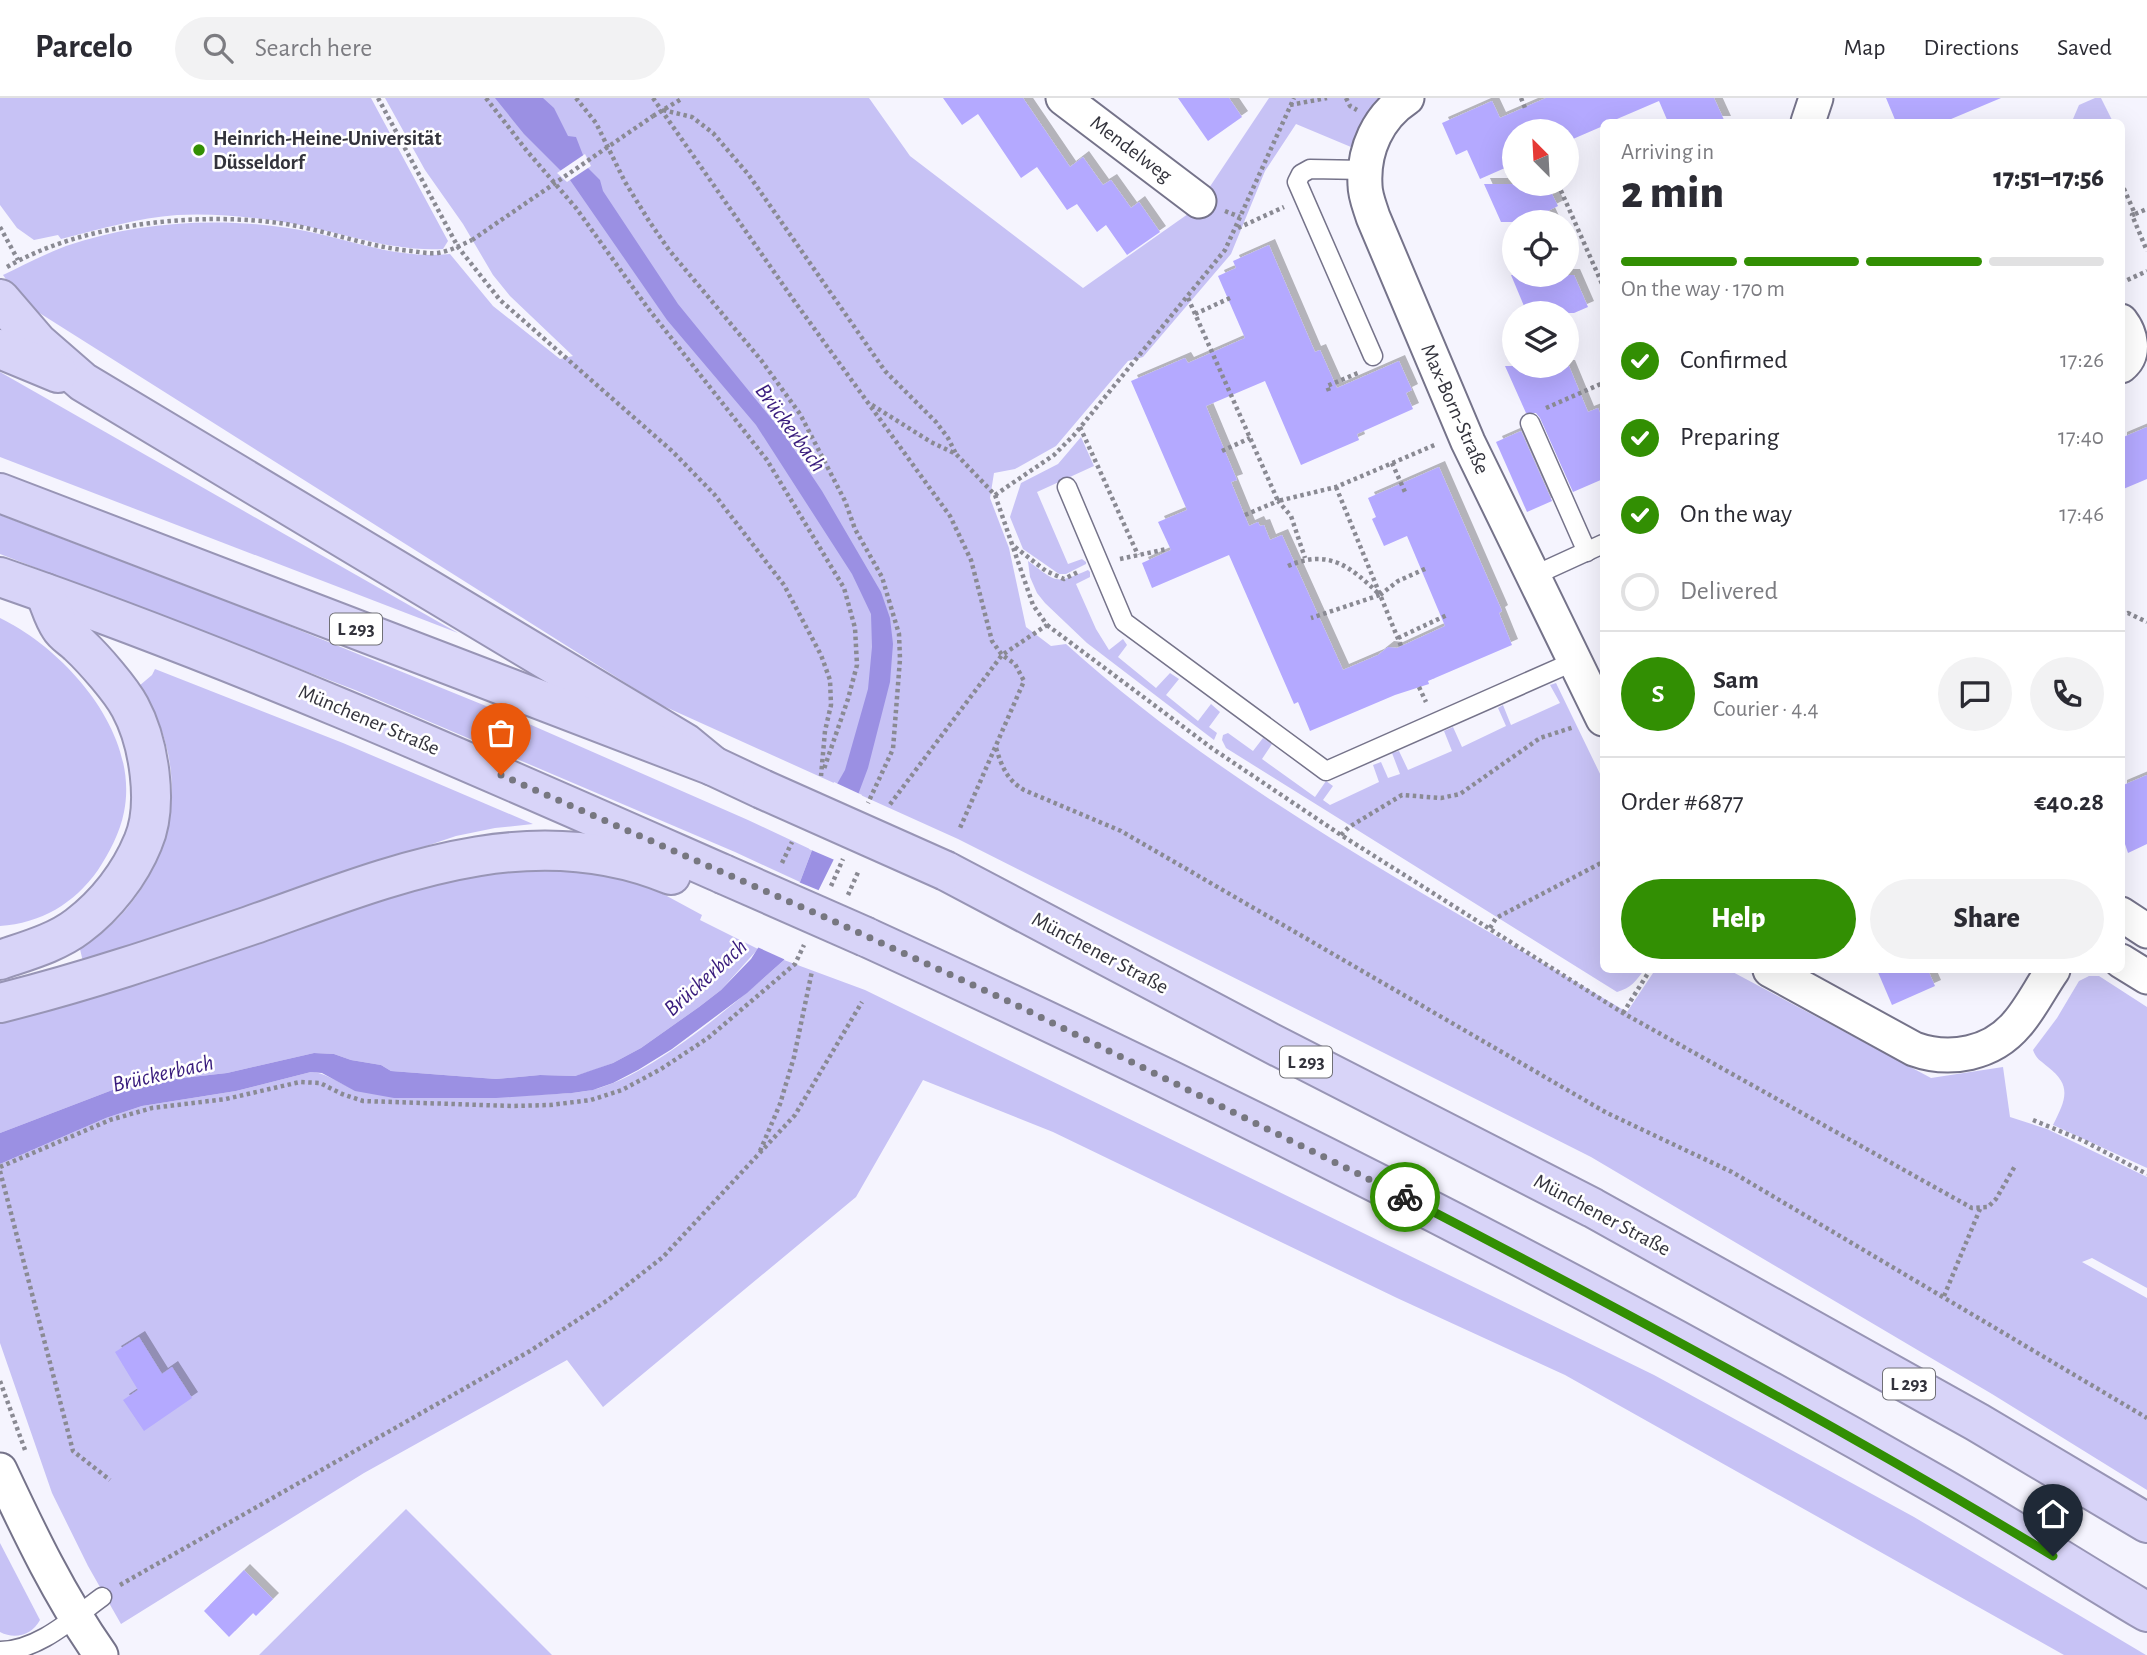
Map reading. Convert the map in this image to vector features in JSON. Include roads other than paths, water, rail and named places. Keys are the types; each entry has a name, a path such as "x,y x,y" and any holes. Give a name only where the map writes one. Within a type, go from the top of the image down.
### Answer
{"highway":[{"path":"0,299 37,342 83,382"},
{"path":"0,349 83,382 685,743 713,766"},
{"name":"Münchener Straße","path":"0,492 713,766 946,871 1269,1042 1593,1208 1977,1422 2147,1523"},
{"name":"Münchener Straße","path":"0,577 270,680 462,759 719,884 827,912 866,937 1008,1001 1340,1164 1571,1283 1936,1485 2147,1612"},
{"path":"0,960 47,943 78,927 107,899 126,875 144,841 150,810 146,754 130,705 80,646 60,629 45,593"},
{"path":"0,1003 57,989 169,953 391,876 467,857 516,850 582,853 641,862 719,884"}],"street":[{"name":"Mendelweg","path":"1063,98 1199,201"},
{"name":"Max-Born-Straße","path":"1407,98 1394,106 1379,124 1370,145 1365,188 1373,218 1464,432 1600,713"},
{"path":"1809,119 1816,98"},
{"path":"2125,327 2130,348 2125,363"},
{"path":"2125,917 2147,931"},
{"path":"2125,963 2147,977"},
{"path":"1775,973 1914,1049 1927,1053 1959,1055 1977,1051 2007,1035 2019,1023 2051,973"},
{"path":"15,1466 32,1538 74,1617 101,1655"}],"lane":[{"path":"1365,170 1310,169 1301,174 1297,182 1373,356"},
{"path":"1530,423 1595,548 1533,576"},
{"path":"1067,487 1124,622 1326,771 1574,661"},
{"path":"0,1651 19,1648 46,1637 102,1597"}],"place":[{"name":"Heinrich-Heine-Universität Düsseldorf","path":"199,150"}],"water label":[{"name":"Brückerbach","path":"790,428"},
{"name":"Brückerbach","path":"706,978"},
{"name":"Brückerbach","path":"163,1074"}]}
